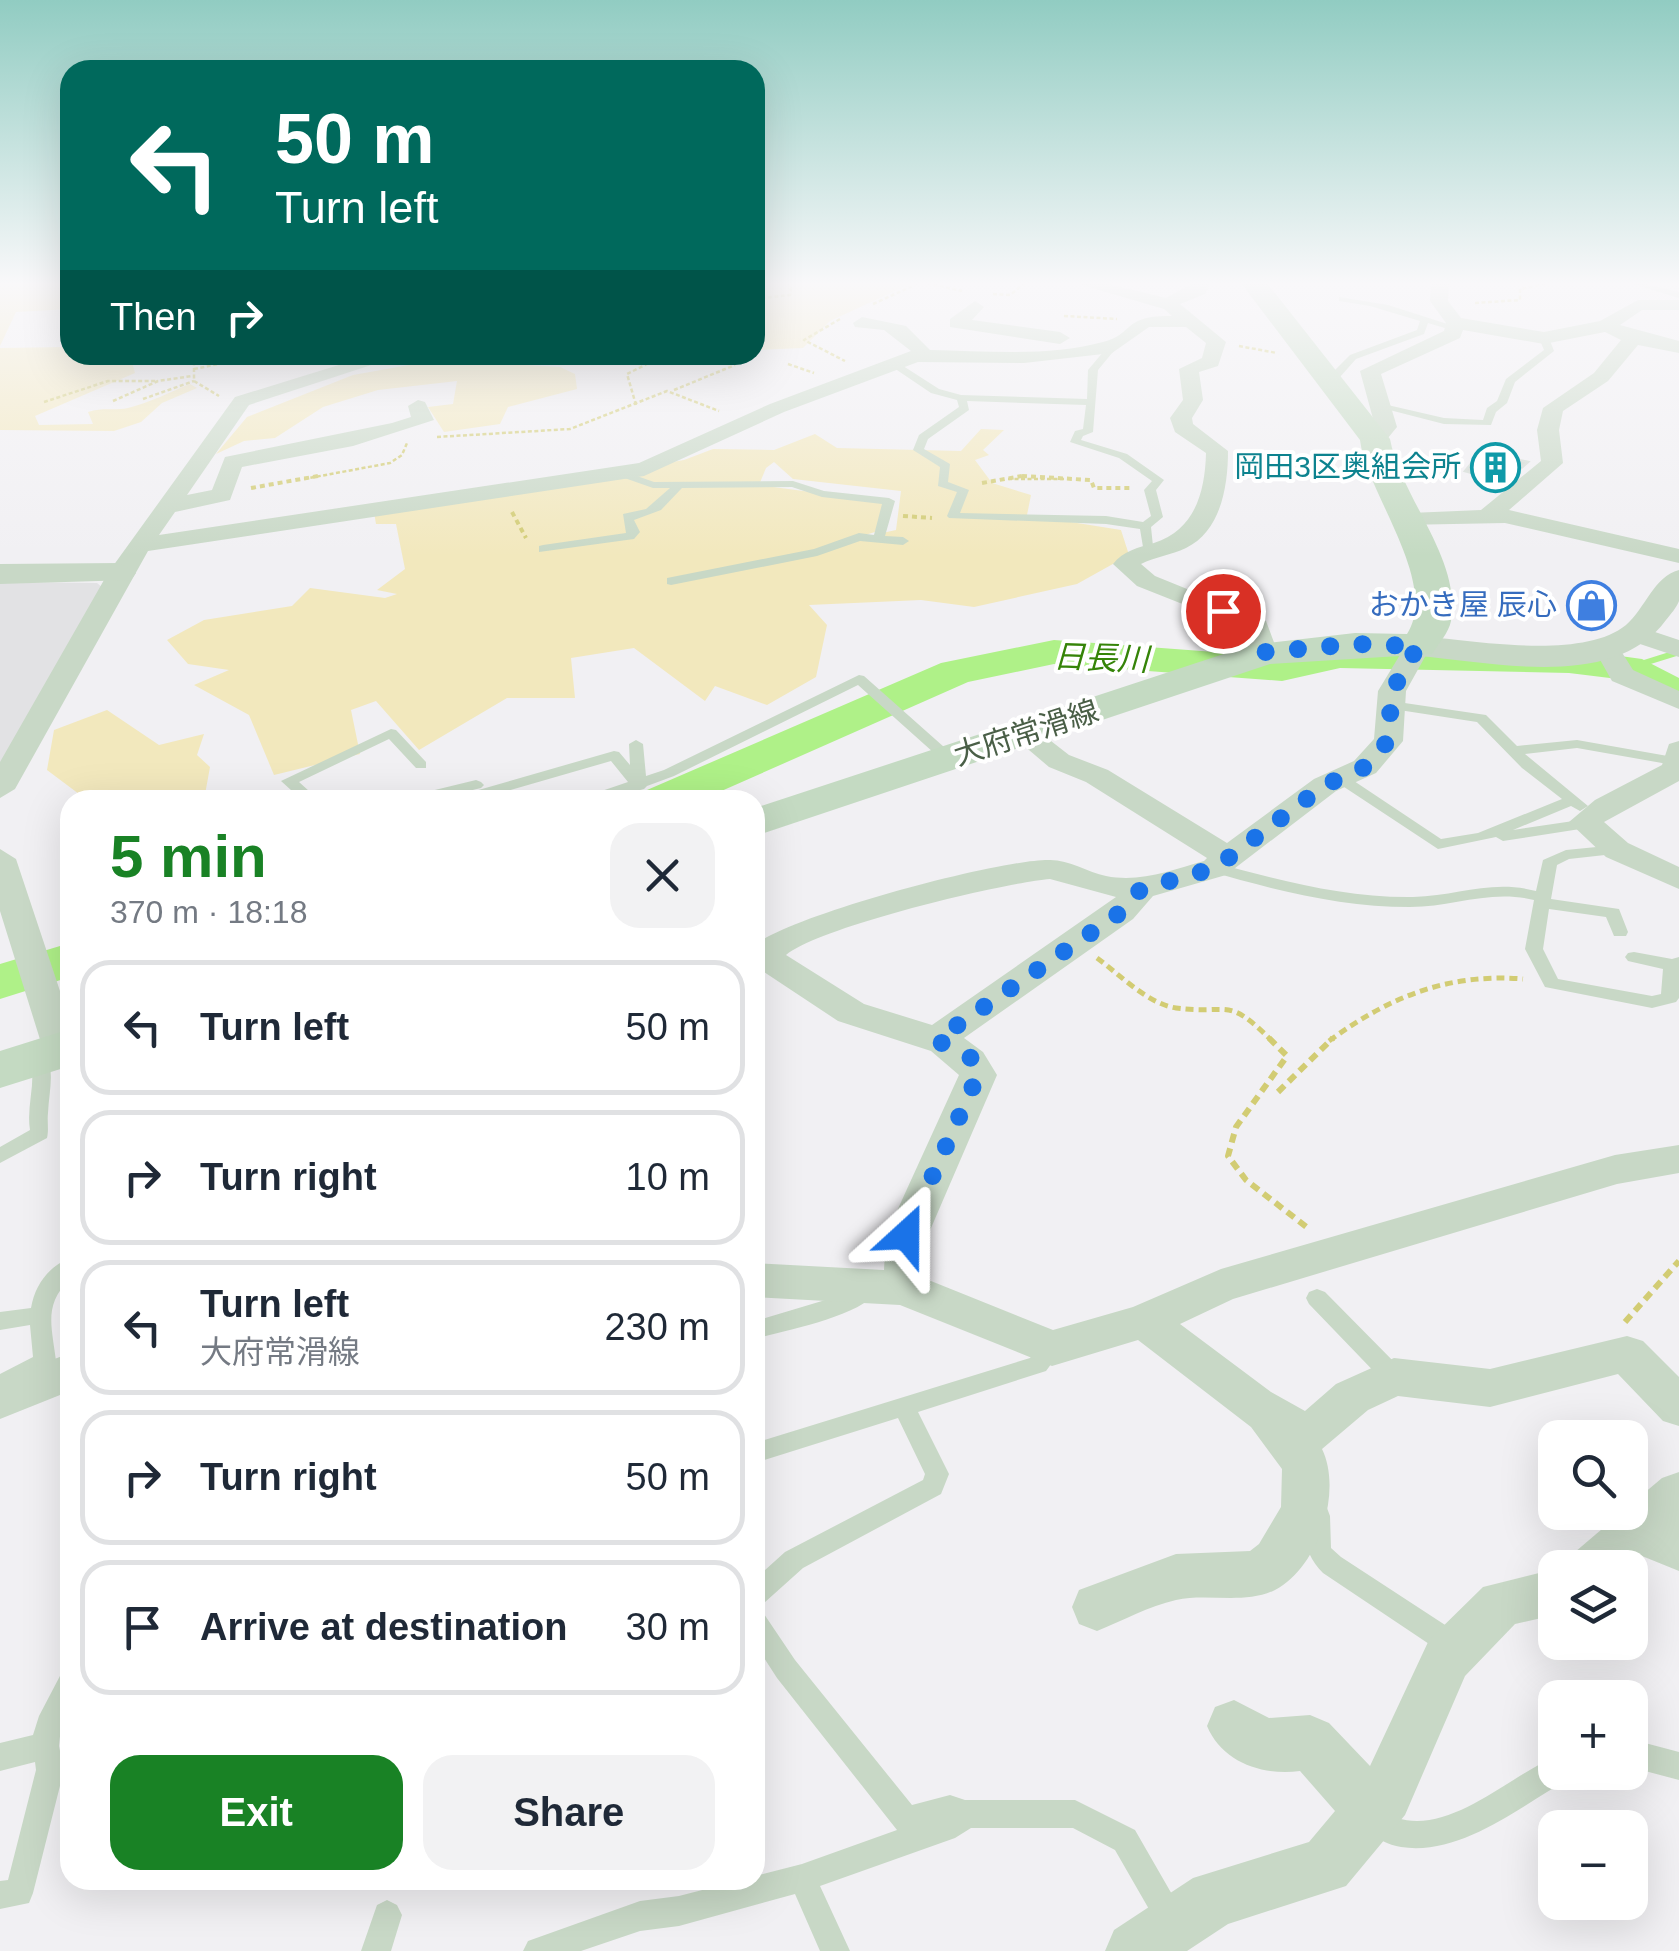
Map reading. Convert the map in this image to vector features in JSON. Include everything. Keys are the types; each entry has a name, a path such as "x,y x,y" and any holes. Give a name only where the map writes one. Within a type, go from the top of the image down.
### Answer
{"main road":[{"path":"1328,374 1377,422 1377,453 1410,520 1433,597 1432,624 1415,654"},
{"name":"大府常滑線","path":"765,820 1242,661 1355,644 1415,654"}],"street":[{"path":"0,788 120,573 240,404 258,394 327,374"},
{"path":"138,545 620,473 663,462 745,422 868,374"},
{"path":"1190,374 1192,400 1181,418 1182,427 1217,451 1218,474 1206,513 1183,542 1125,564 1146,581 1258,627 1242,661"},
{"path":"1370,374 1377,422"},
{"path":"1489,514 1552,463 1548,430 1553,408 1603,374"},
{"path":"164,507 223,493 234,462 306,451 406,426 423,420 418,406"},
{"path":"1410,520 1489,514 1558,525 1679,556"},
{"path":"0,574 120,573"},
{"path":"1620,655 1679,580"},
{"path":"765,955 780,942 871,910 1016,872 1052,869 1103,886 1141,889 1222,863 1297,804 1365,767 1388,741 1392,691 1415,654 1620,655 1676,646"},
{"path":"1620,655 1679,700"},
{"path":"1023,733 1058,762 1097,776 1222,863"},
{"path":"1678,756 1676,769 1658,784 1585,812 1616,850 1679,879"},
{"path":"0,859 36,971 43,1056"},
{"path":"936,1040 1121,912 1141,889"},
{"path":"765,963 863,1019 936,1040 971,1058 978,1075 886,1287"},
{"path":"765,1281 886,1287 1052,1348 1144,1321 1222,1286 1615,1170 1679,1158"},
{"path":"1097,1608 1176,1577 1258,1572 1277,1560 1305,1511 1308,1484 1304,1461 1288,1438 1255,1406 1144,1321"},
{"path":"1255,1406 1304,1434 1312,1434 1352,1397 1394,1377 1490,1388 1627,1354 1679,1407"},
{"path":"0,1400 60,1375"},
{"path":"1635,1550 1659,1540 1679,1493"},
{"path":"1155,1938 1214,1899 1326,1866 1385,1795 1448,1658 1501,1604 1538,1596"},
{"path":"1234,1726 1246,1736 1280,1748 1310,1742 1370,1813"}],"lane":[{"path":"910,374 936,391 961,398 1092,402"},
{"path":"961,398 965,408 923,436 918,450 946,466 942,484 961,488 952,512 955,516 1106,520 1146,526 1157,517 1150,490 1158,480 1136,462 1075,442 1078,432 1088,432 1092,424 1093,374"},
{"path":"1377,422 1487,423 1491,410 1502,403 1510,380 1518,374"},
{"path":"620,473 647,484 793,484 822,494 889,501 879,537"},
{"path":"544,549 630,536 634,532 626,517 640,516 668,501 679,484"},
{"path":"1146,526 1150,553"},
{"path":"671,581 817,552 859,537 903,541"},
{"path":"625,790 858,679 948,758"},
{"path":"1391,705 1481,718 1512,751 1585,812"},
{"path":"299,790 289,781 391,733 421,764"},
{"path":"636,744 640,786"},
{"path":"1512,751 1590,744 1678,756"},
{"path":"506,790 614,755 640,786"},
{"path":"1340,778 1438,844 1585,812"},
{"path":"448,790 475,783 481,790"},
{"path":"1484,836 1585,812"},
{"path":"1616,850 1550,863 1534,949 1551,984 1652,1002 1670,998 1676,964 1634,957"},
{"path":"1222,863 1293,889 1398,902 1502,888 1541,900 1613,913 1620,932"},
{"path":"0,1156 40,1133 34,1114 42,1094 43,1056"},
{"path":"0,1385 46,1361 40,1315 44,1290 60,1275"},
{"path":"765,1327 886,1287"},
{"path":"1317,1298 1394,1377"},
{"path":"0,1321 40,1315"},
{"path":"765,1450 1038,1365 1052,1348"},
{"path":"765,1586 794,1560 933,1487 936,1474 903,1406"},
{"path":"1308,1484 1318,1490 1319,1552 1332,1565 1458,1648"},
{"path":"765,1637 906,1820 950,1809 965,1814 1075,1814 1124,1840 1155,1938"},
{"path":"0,1896 19,1893 50,1770 45,1746 60,1697"},
{"path":"0,1758 45,1746"},
{"path":"1648,1758 1679,1766"},
{"path":"1370,1813 1386,1830 1414,1837 1458,1824 1538,1780"},
{"path":"765,1888 955,1824 965,1814"},
{"path":"802,1878 835,1951"},
{"path":"538,1951 640,1916 756,1890"},
{"path":"376,1951 387,1916"}],"path":[{"path":"193,374 193,379"},
{"path":"627,374 636,404"},
{"path":"431,438 570,430 713,374"},
{"path":"143,399 193,379"},
{"path":"44,402 108,381 193,379 240,404"},
{"path":"113,401 158,381"},
{"path":"673,392 745,422"},
{"path":"223,493 390,462 415,440"},
{"path":"961,488 1022,476 1091,480 1094,488 1150,490"},
{"path":"885,515 955,516"},
{"path":"1076,943 1158,1002 1175,1008 1218,1006 1242,1011 1287,1056 1236,1127 1228,1156 1246,1180 1287,1209 1332,1253"},
{"path":"1278,1092 1304,1060 1354,1018 1440,983 1511,977 1551,984"},
{"path":"1627,1354 1624,1324 1631,1309 1661,1287 1679,1262"}],"shaded area":[{"path":"0,374 133,374 35,416 39,425 93,424 88,412 136,406 190,384 197,388 162,403 141,422 114,431 0,430"},
{"path":"575,374 577,389 508,407 500,424 444,432 428,407 453,404 457,381 378,390 323,407 275,438 244,441 216,454 247,417 353,375"},
{"path":"981,429 1004,430 983,450 989,455 975,460 992,483 1031,495 1027,515 1121,530 1129,555 1077,584 974,607 921,600 809,605 827,625 816,677 767,705 715,686 705,701 634,648 571,658 575,698 507,698 419,750 376,701 351,710 360,754 274,775 249,715 194,685 229,670 188,664 167,640 204,620 292,606 310,588 385,598 397,594 377,590 405,569 396,524 376,524 374,512 684,460 713,449 774,450 815,434 837,448 961,451","holes":["774,462 793,479 901,491 896,530 845,541 875,532 886,502 759,485 766,468"]},
{"path":"0,582 97,583 104,589 0,766"},
{"path":"107,710 159,745 204,734 197,755 210,767 206,790 74,790 47,770 54,730"}],"building":[{"name":"岡田3区奥組会所","path":"1481,452 1528,462 1505,482 1465,471"}],"waterway":[{"name":"日長川","path":"686,790 956,672 1054,652 1282,669 1340,656 1569,661 1628,668 1679,694"},
{"path":"1628,668 1679,652"},
{"name":"日長川","path":"0,982 60,962"}],"place":[{"name":"岡田3区奥組会所","path":"1496,467"},
{"name":"おかき屋 辰心","path":"1592,605"}],"route":[{"path":"906,1235 978,1075 971,1058 936,1040 1121,912 1141,889 1215,868 1325,785 1365,767 1388,741 1392,691 1418,646 1355,644 1265,652 1258,627 1223,611"}]}
